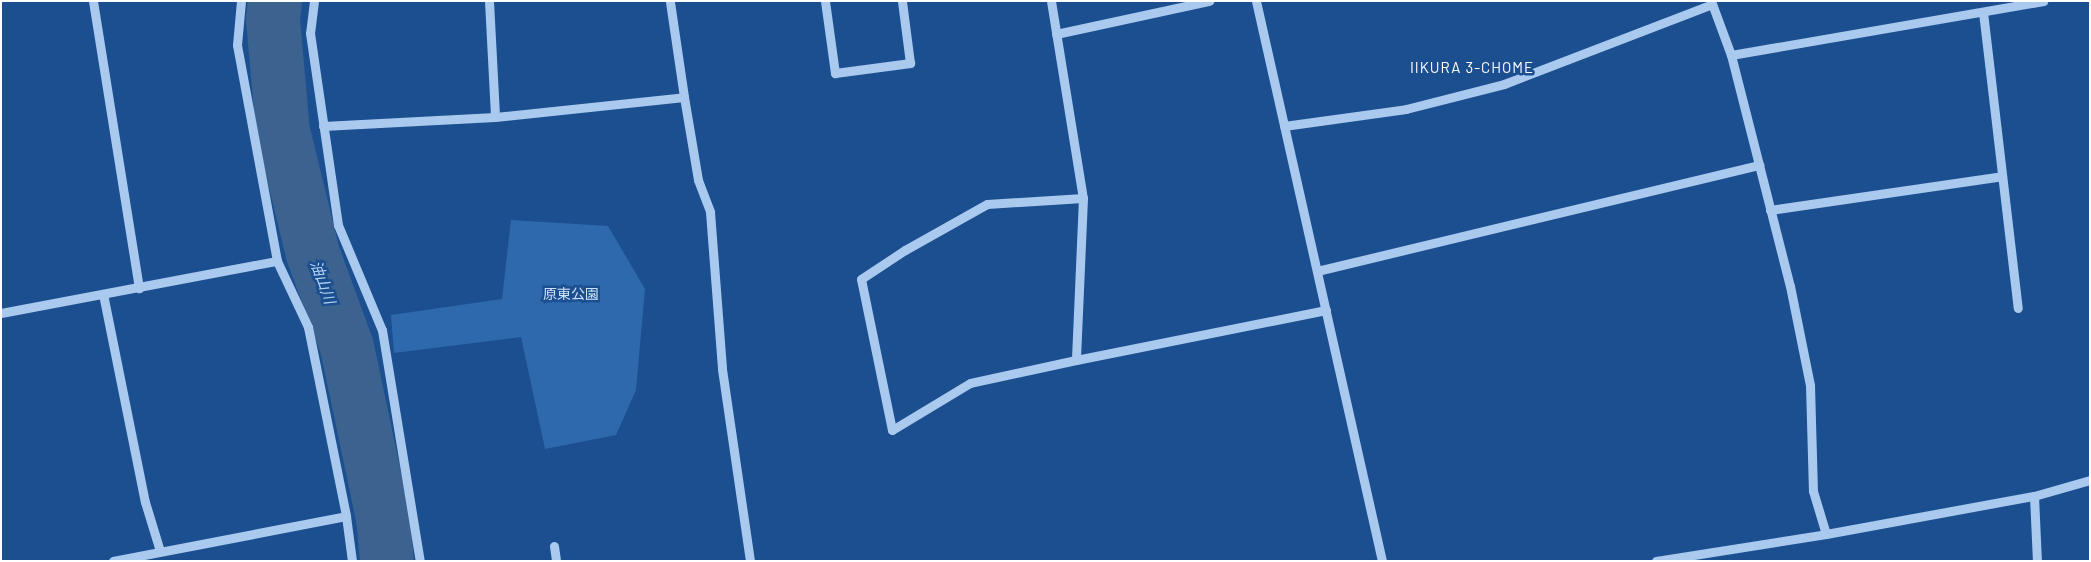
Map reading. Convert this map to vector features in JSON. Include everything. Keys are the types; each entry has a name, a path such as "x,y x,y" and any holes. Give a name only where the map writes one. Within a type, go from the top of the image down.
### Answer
{"street":[{"path":"92,1 139,288"},
{"path":"241,1 237,45 277,261 308,327 346,516 352,561"},
{"path":"314,1 310,33 338,225 382,330 420,561"},
{"path":"490,1 495,117"},
{"path":"825,1 835,73 910,63 902,1"},
{"path":"1052,1 1083,198 1076,360"},
{"path":"1056,34 1209,1"},
{"path":"1256,1 1382,561"},
{"path":"1731,55 2043,1"},
{"path":"670,2 698,180 710,212 722,369 750,561"},
{"path":"1284,126 1406,109 1504,84 1712,2 1731,55 1790,286 1810,385 1814,491 1826,534"},
{"path":"1983,12 2018,308"},
{"path":"323,126 495,117 684,97"},
{"path":"1317,271 1759,165"},
{"path":"1770,210 2002,176"},
{"path":"1083,198 987,204 905,250 861,279 892,430 970,383 1326,310"},
{"path":"1,313 277,261"},
{"path":"103,294 145,502 160,551"},
{"path":"1656,561 1826,534 2034,496 2090,480"},
{"path":"2034,496 2038,561"},
{"path":"113,561 346,516"},
{"path":"554,546 556,561"}],"green space":[{"name":"原東公園","path":"511,220 608,226 645,289 636,390 616,435 545,449 521,337 394,353 391,315 502,299"}],"waterway":[{"name":"油山川","path":"275,1 273,20 283,131 313,254 347,347 383,518 387,561"}],"district":[{"name":"IIKURA 3-CHOME","path":"1472,68"}]}
